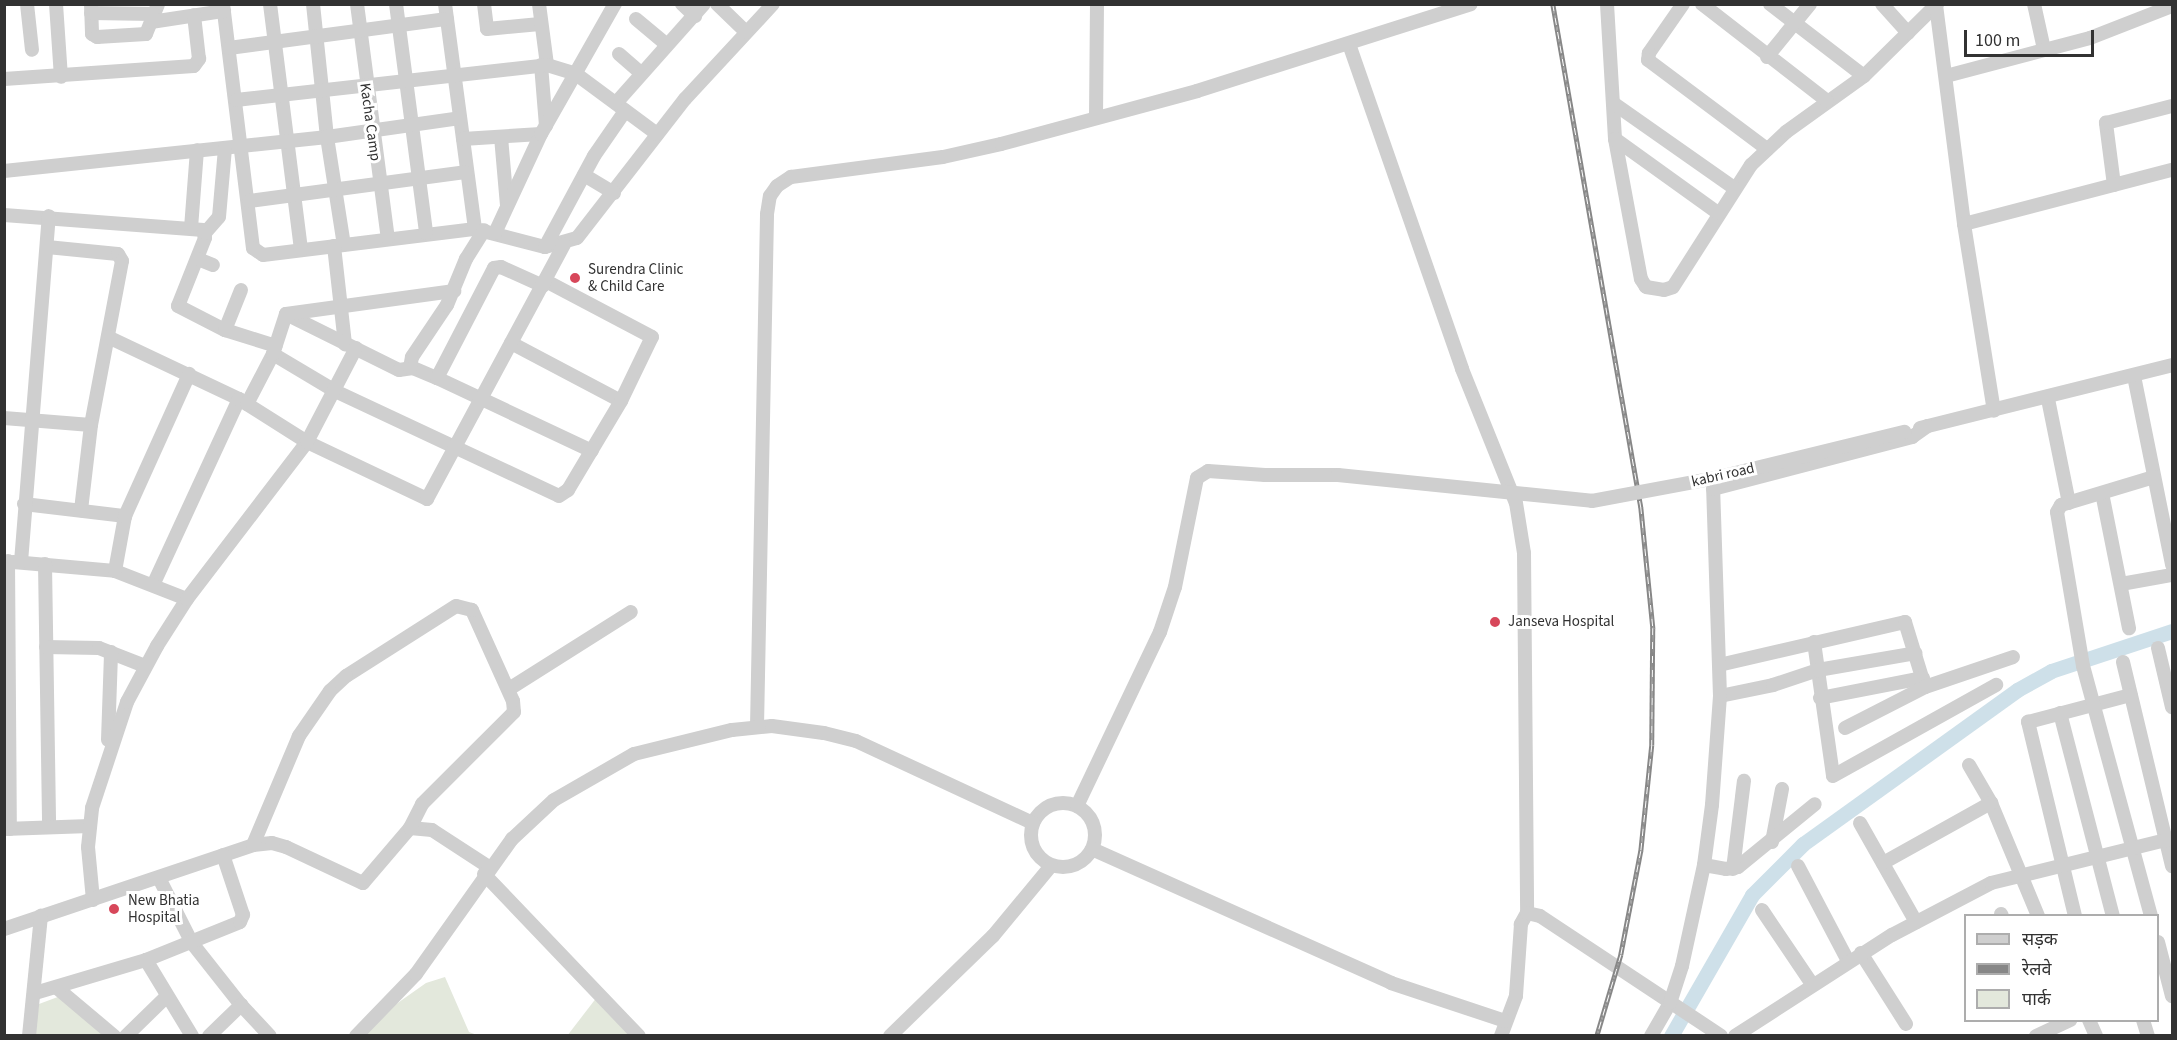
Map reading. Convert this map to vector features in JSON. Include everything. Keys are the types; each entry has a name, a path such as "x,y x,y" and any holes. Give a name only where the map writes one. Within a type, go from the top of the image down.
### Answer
{"street":[{"path":"27,4 32,50"},
{"path":"56,4 61,77"},
{"path":"270,4 285,141 302,250"},
{"path":"93,900 88,868 90,826 108,751 145,666 187,599 307,442 335,391 350,346 341,307 334,190 313,4"},
{"name":"Kacha Camp","path":"357,4 378,183 388,238"},
{"path":"396,4 426,233"},
{"path":"445,4 463,139 465,172 485,231"},
{"path":"484,4 487,28 541,12 544,65 543,130"},
{"path":"410,368 414,352 454,291 466,259 485,231 507,208 543,130 615,4"},
{"path":"682,4 695,16"},
{"path":"545,247 642,73 704,4"},
{"path":"717,4 746,32"},
{"path":"154,13 143,36 93,37 91,9 194,15 223,8 255,252 263,255 426,233 485,231 545,247 564,245 586,231 657,134 773,4"},
{"path":"1096,118 1097,4"},
{"path":"757,727 770,196 791,177 943,157 1096,118 1349,44 1471,4"},
{"path":"1607,4 1615,140 1641,279 1646,287 1671,289 1734,188 1767,149 1827,101 1864,76 1937,5"},
{"path":"1683,4 1649,53 1648,60 1767,149"},
{"path":"1702,4 1767,57 1827,101"},
{"path":"1770,4 1864,76"},
{"path":"1767,57 1810,4"},
{"path":"1882,4 1908,33"},
{"path":"2034,4 2044,49"},
{"path":"1937,5 1964,224 1994,411"},
{"path":"1946,76 2114,30 2172,6"},
{"path":"4,79 61,77 194,66 199,59 194,15"},
{"path":"230,48 447,19"},
{"path":"636,19 667,45"},
{"path":"1349,44 1458,358 1516,503 1524,553 1527,621 1523,760 1527,913 1521,924 1516,996 1501,1035"},
{"path":"619,54 642,73"},
{"path":"236,100 405,78 544,65 576,74 657,134"},
{"path":"1613,103 1734,188"},
{"path":"2114,185 2106,123 2172,106"},
{"path":"4,171 327,137 460,118"},
{"path":"463,139 543,130"},
{"path":"501,136 507,208"},
{"path":"1615,140 1718,213"},
{"path":"225,148 219,217 205,233 198,259 178,306 225,330 275,350 335,391 559,496 568,490 621,401 651,341 651,334 545,284 501,267 494,268 437,378"},
{"path":"191,228 197,150"},
{"path":"1964,224 2172,170"},
{"path":"249,201 465,172"},
{"path":"584,175 614,193"},
{"path":"4,215 49,216 191,228 205,233"},
{"path":"49,216 24,504 11,562 7,829 90,826"},
{"path":"108,337 243,401 307,442 428,500 564,245"},
{"path":"47,247 122,256 91,426 81,510"},
{"path":"198,259 213,265"},
{"path":"225,330 241,290"},
{"path":"286,314 454,291"},
{"path":"286,314 401,371 410,368 437,378 592,451"},
{"path":"153,585 243,401 275,350 286,314"},
{"path":"512,343 621,401"},
{"name":"kabri road","path":"1077,806 1160,632 1174,587 1197,478 1208,471 1265,475 1338,475 1593,501 1715,478 2048,399 2172,365"},
{"path":"115,571 125,516 189,374"},
{"path":"2134,376 2172,565"},
{"path":"2048,399 2069,503"},
{"path":"4,418 91,426"},
{"path":"1651,1035 1673,1005 1704,865 1720,696 1714,487 1912,437 1928,426"},
{"path":"2151,914 2081,660 2057,519 2058,507 2154,477"},
{"path":"2103,493 2129,628"},
{"path":"24,504 125,516"},
{"path":"11,562 115,571 187,599"},
{"path":"45,564 49,827"},
{"path":"2121,584 2172,575"},
{"path":"4,929 253,845 272,843 286,847 363,883 410,828 422,804 512,715 514,705 509,689 476,616 468,607 456,606 346,676 330,691 299,736 253,845"},
{"path":"509,689 631,612"},
{"path":"1719,665 1905,622 1924,683"},
{"path":"1814,642 1831,774 1836,776 1996,685"},
{"path":"46,647 84,646 111,652 145,666"},
{"path":"2158,648 2170,688 2172,707"},
{"path":"108,751 111,652"},
{"path":"1720,696 1773,685 1818,670 1916,653"},
{"path":"1820,698 1924,683 2013,657"},
{"path":"2123,662 2167,819 2166,840 2172,866"},
{"path":"1845,728 1924,683"},
{"path":"2075,914 2028,724 2030,720 2131,695"},
{"path":"2060,712 2114,914"},
{"path":"356,1035 417,974 487,870 512,839 554,800 634,754 757,727 824,733 856,741 1033,823"},
{"path":"1969,765 1991,803 2038,914"},
{"path":"1733,869 1744,781"},
{"path":"1772,842 1782,789"},
{"path":"1882,863 1991,803"},
{"path":"1704,865 1733,869 1772,842 1815,804"},
{"path":"1050,805 1077,806 1093,823 1092,849 1075,866 1050,866 1033,848 1033,823 1050,805"},
{"path":"1860,823 1916,922"},
{"path":"410,828 432,830 487,870 639,1035"},
{"path":"1735,1035 1861,953 1991,883 2166,840"},
{"path":"1092,849 1391,983 1505,1021"},
{"path":"35,993 146,960 192,943 242,919 223,855"},
{"path":"890,1035 993,936 1050,866"},
{"path":"1798,866 1848,961"},
{"path":"159,878 192,943 240,1005 270,1035"},
{"path":"1762,910 1812,984"},
{"path":"1527,913 1540,915 1721,1035"},
{"path":"29,1035 41,916"},
{"path":"2159,951 2168,992"},
{"path":"1861,953 1906,1024"},
{"path":"146,960 192,1035"},
{"path":"57,988 114,1035"},
{"path":"126,1035 167,996"},
{"path":"209,1035 240,1005"},
{"path":"2046,1030 2066,1022"}],"green space":[{"path":"445,977 469,1032 477,1035 363,1036 392,1007 426,983"},
{"path":"63,995 104,1036 34,1036 39,1004"},
{"path":"597,997 633,1036 567,1036"}],"waterway":[{"path":"1671,1036 1752,895 1803,844 2017,690 2051,671 2172,631"}],"railway":[{"path":"1553,4 1641,507 1653,628 1652,745 1641,851 1621,955 1597,1036"}],"place":[{"name":"Surendra Clinic & Child Care","path":"575,278"},
{"name":"Janseva Hospital","path":"1495,622"},
{"name":"New Bhatia Hospital","path":"114,909"}]}
